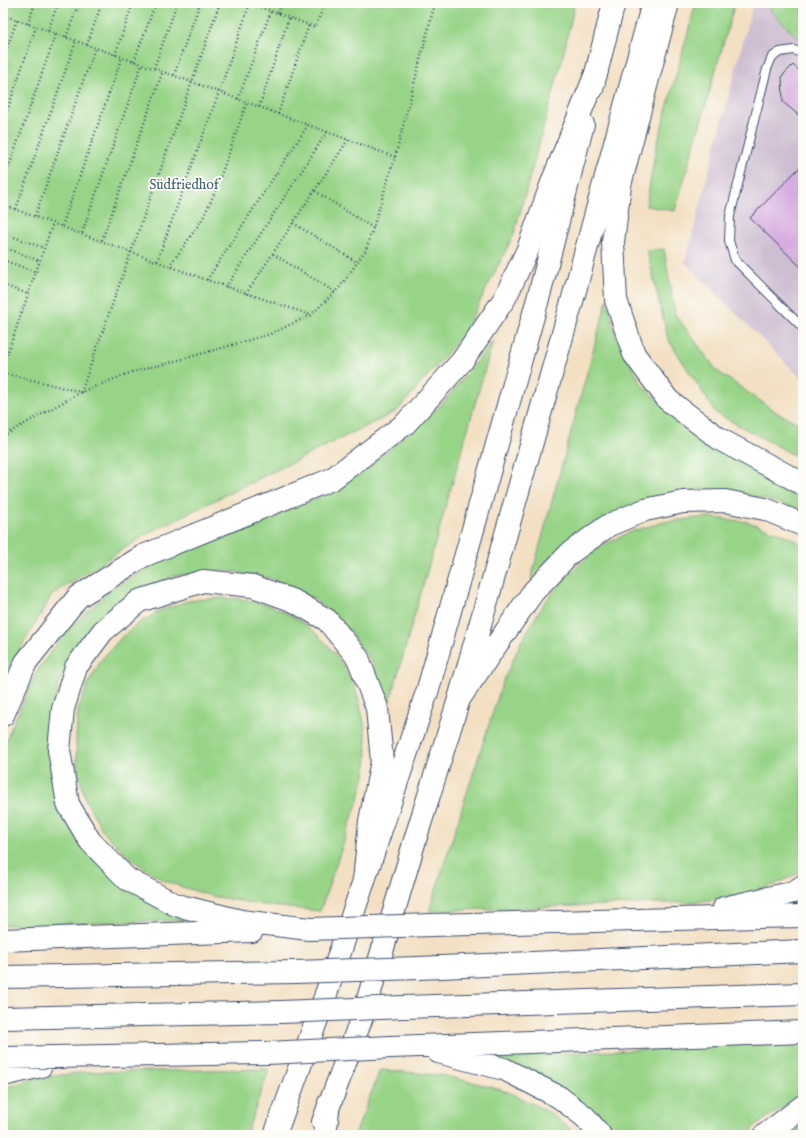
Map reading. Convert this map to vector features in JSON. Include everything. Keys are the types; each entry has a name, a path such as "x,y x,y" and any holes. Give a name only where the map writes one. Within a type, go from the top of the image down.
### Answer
{"highway":[{"path":"275,1135 325,997 428,688 541,288 614,3"},
{"path":"318,1135 364,1009 459,699 573,298 653,3"},
{"path":"668,3 620,185 614,242 616,300 634,354 668,400 721,440 803,484"},
{"path":"3,715 26,662 78,597 143,556 332,479 405,424 462,361 505,298 528,249 553,180 597,70"},
{"path":"459,699 533,592 570,553 609,525 645,510 683,502 725,501 765,510 803,525"},
{"path":"310,929 241,921 176,905 127,879 90,841 68,804 60,750 62,709 76,667 103,630 139,601 203,580 253,586 294,601 327,620 358,658 377,708 382,761 370,821 364,880"},
{"path":"641,920 733,907 794,892 803,886"},
{"path":"3,940 432,925 803,916"},
{"path":"3,977 295,972 803,951"},
{"path":"3,1018 281,1012 803,994"},
{"path":"3,1058 267,1053 803,1032"},
{"path":"416,1046 504,1069 559,1097 585,1117 600,1135"},
{"path":"3,1075 77,1057"},
{"path":"325,1135 329,1103"},
{"path":"765,1135 803,1106"}],"lane":[{"path":"803,54 794,50 780,52 772,57 767,69 730,216 729,241 735,260 803,328"}],"path":[{"path":"28,24 35,3"},
{"path":"48,31 58,3"},
{"path":"66,37 79,3"},
{"path":"87,45 102,3"},
{"path":"115,55 133,3"},
{"path":"134,61 156,3"},
{"path":"154,68 177,3"},
{"path":"174,75 200,3"},
{"path":"81,392 220,3"},
{"path":"157,262 219,92 249,3 257,4 271,11 315,27 325,3"},
{"path":"278,13 282,3"},
{"path":"3,436 81,392 132,372 270,334 312,315 335,292 366,250 395,157 435,3"},
{"path":"238,99 271,11"},
{"path":"3,15 163,71 395,157"},
{"path":"259,107 289,18"},
{"path":"3,59 17,20"},
{"path":"278,114 309,25"},
{"path":"3,122 36,27"},
{"path":"3,183 56,34"},
{"path":"16,209 76,41"},
{"path":"35,216 95,48"},
{"path":"62,226 122,57"},
{"path":"82,233 142,64"},
{"path":"102,240 163,71"},
{"path":"169,266 203,218 215,192 247,102"},
{"path":"207,280 308,125"},
{"path":"226,287 327,132"},
{"path":"246,294 348,140"},
{"path":"315,191 373,228"},
{"path":"3,204 226,287 312,315"},
{"path":"3,366 53,223"},
{"path":"294,223 357,262"},
{"path":"3,233 44,248"},
{"path":"3,247 40,261"},
{"path":"273,254 335,292"},
{"path":"3,260 36,272"},
{"path":"3,285 28,294"},
{"path":"3,372 81,392"}],"shaded area":[{"path":"753,3 803,3 803,380 685,263"}],"green space":[{"name":"Südfriedhof","path":"3,3 575,3 562,60 514,234 463,335 397,411 150,532 52,595 3,678"},
{"path":"696,3 735,3 675,211 646,206 656,148"},
{"path":"767,3 803,3 803,43 771,11"},
{"path":"664,249 675,314 717,371 779,414 803,425 803,460 716,413 668,339 647,251"},
{"path":"607,300 617,338 642,385 674,415 803,494 803,514 790,506 737,492 704,489 658,496 568,541 531,578"},
{"path":"493,341 388,708 373,664 344,624 314,599 270,578 224,570 174,576 128,597 89,632 58,685 49,751 91,857 194,920 3,925 3,750 11,728 37,671 65,632 116,585 166,559 232,534 314,499 380,457 442,404"},
{"path":"707,517 748,522 787,536 803,545 803,871 774,885 737,896 695,902 429,911 502,684 521,642 544,603 569,574 598,548 630,532 664,522"},
{"path":"216,598 254,601 278,609 301,621 316,633 335,654 346,670 357,694 363,715 366,738 367,759 365,775 362,788 320,911 270,906 211,896 164,881 134,861 104,833 86,801 77,768 76,738 78,711 87,686 101,660 121,638 139,623 161,610 188,601"},
{"path":"803,1041 803,1094 756,1125 749,1135 610,1135 495,1060 497,1050 576,1053"},
{"path":"269,1069 246,1135 3,1135 3,1088 37,1078 87,1072"},
{"path":"380,1070 440,1075 508,1092 549,1112 578,1135 355,1135"},
{"path":"803,1112 803,1135 772,1135"}],"building":[{"path":"793,65 803,74 803,119 783,102 782,76"},
{"path":"803,164 803,269 750,218"}]}
